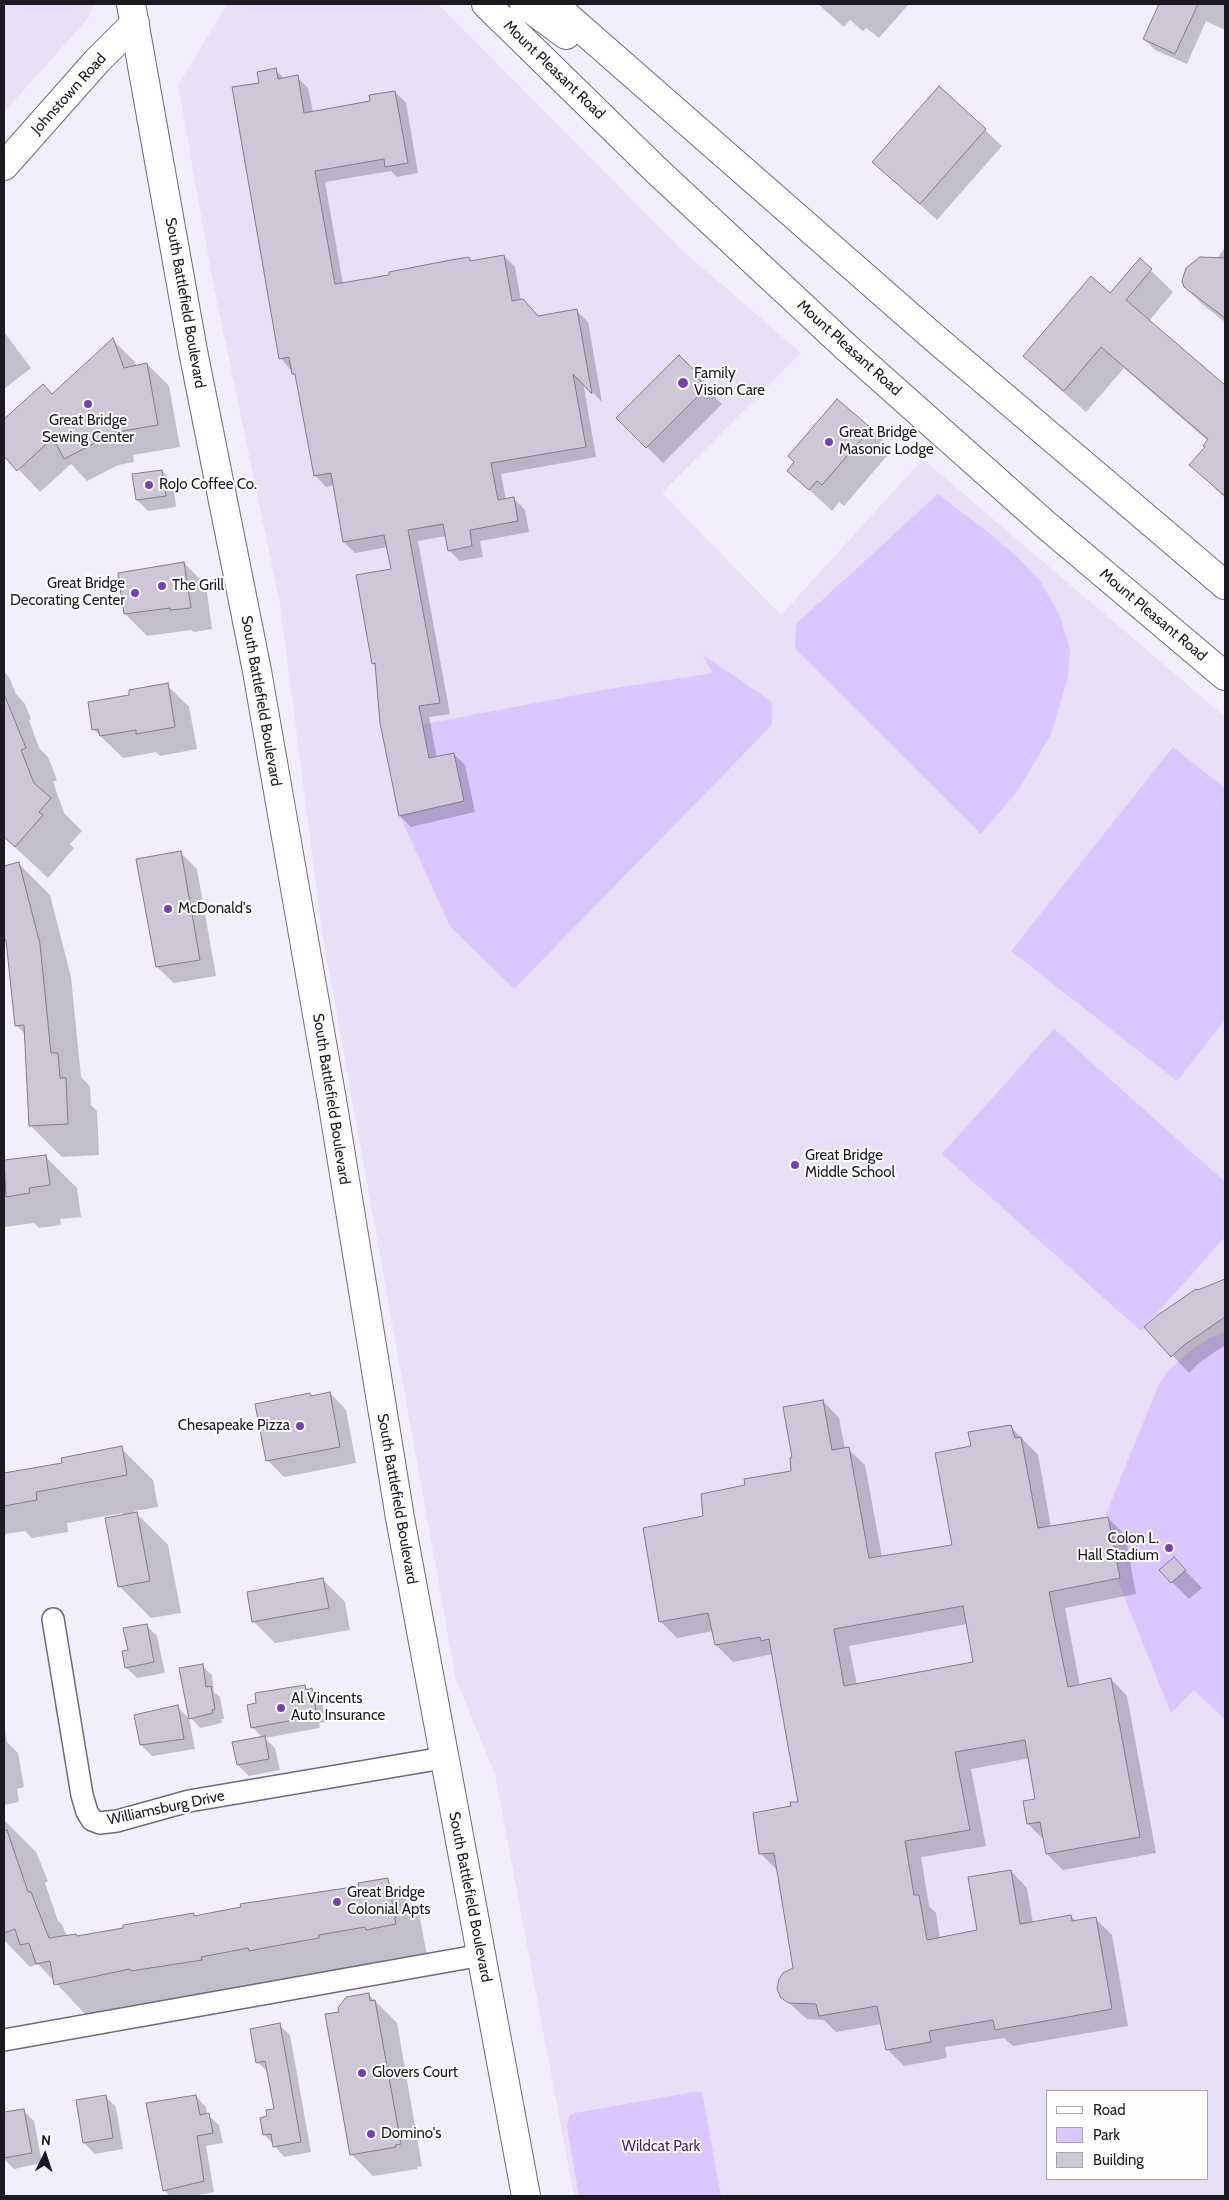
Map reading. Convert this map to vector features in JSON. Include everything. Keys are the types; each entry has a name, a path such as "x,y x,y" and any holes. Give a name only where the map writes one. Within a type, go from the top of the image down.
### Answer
{"main road":[{"name":"Mount Pleasant Road","path":"486,4 656,170 846,347 1046,525 1225,676"},
{"path":"524,4 561,31 635,98 735,161"},
{"path":"554,4 931,335 1225,585"},
{"name":"Johnstown Road","path":"4,166 97,61 139,10"},
{"name":"South Battlefield Boulevard","path":"139,10 193,351 257,671 332,1100 394,1489 526,2196"}],"street":[{"name":"Williamsburg Drive","path":"53,1618 82,1795 87,1812 92,1820 100,1823 117,1821 189,1801 443,1758"},
{"path":"4,2040 482,1955"}],"shaded area":[{"path":"4,4 94,4 90,15 83,24 4,112"},
{"name":"Great Bridge Middle School","path":"227,4 438,4 684,252 801,353 662,493 781,615 923,459 1225,717 1225,2196 574,2196 495,1774 456,1680 322,931 280,604 213,282 178,85"}],"green space":[{"path":"938,494 989,533 1017,557 1041,582 1059,614 1070,649 1068,677 1051,734 1019,789 981,834 795,649 796,624"},
{"path":"702,654 772,702 772,725 514,989 450,926 397,810 388,731 603,690 713,673"},
{"path":"1173,747 1225,788 1225,1020 1177,1081 1011,951"},
{"path":"1054,1029 1225,1182 1225,1237 1141,1331 942,1154"},
{"name":"Colon L. Hall Stadium","path":"1225,1332 1225,1720 1194,1690 1171,1713 1118,1582 1106,1514 1159,1384 1168,1371 1190,1351 1210,1338"},
{"name":"Wildcat Park","path":"702,2092 721,2196 579,2196 567,2126 569,2116 575,2113"}],"building":[{"path":"1159,4 1198,4 1175,54 1143,39"},
{"path":"276,68 278,79 298,75 304,113 370,101 369,95 395,91 408,163 385,167 384,159 315,171 335,284 389,275 389,272 451,260 469,257 470,261 504,255 512,301 523,299 538,316 577,309 592,394 573,374 586,447 491,463 498,500 514,497 518,521 470,530 472,546 448,551 443,524 408,530 440,703 419,706 429,758 454,753 464,801 399,816 380,723 375,663 372,664 356,575 391,569 384,535 343,542 331,473 314,476 295,374 292,374 289,357 279,359 232,87 259,83 257,72"},
{"path":"939,86 986,129 920,204 872,162"},
{"path":"1200,257 1225,258 1225,318 1184,287 1182,281 1186,268"},
{"path":"1140,258 1152,269 1126,300 1225,385 1225,496 1189,465 1205,447 1203,446 1208,439 1101,347 1064,391 1023,356 1091,276 1110,293"},
{"name":"Great Bridge Sewing Center","path":"113,338 124,368 147,363 158,425 111,433 113,440 95,443 64,459 53,438 17,471 4,456 4,419 43,384 52,394"},
{"name":"Family Vision Care","path":"679,355 700,376 697,378 707,387 646,448 616,418"},
{"name":"Great Bridge Masonic Lodge","path":"837,399 871,428 822,485 817,481 809,490 787,471 794,462 788,456"},
{"name":"RoJo Coffee Co.","path":"162,470 166,496 136,500 132,474"},
{"path":"184,562 191,608 170,610 170,608 124,614 118,573"},
{"path":"168,683 175,727 136,734 136,730 100,736 98,729 92,730 88,702 129,695 129,690"},
{"path":"4,694 26,748 21,750 34,783 51,798 39,812 43,815 15,847 4,837"},
{"name":"McDonald's","path":"181,851 200,960 156,967 136,859"},
{"path":"19,862 40,944 51,1053 58,1053 60,1078 66,1078 68,1124 29,1126 24,1025 15,1026 6,940 4,940 4,866"},
{"path":"46,1155 50,1185 29,1188 30,1193 6,1197 4,1160"},
{"path":"1225,1279 1225,1317 1184,1345 1171,1357 1144,1327 1196,1289 1198,1290"},
{"name":"Chesapeake Pizza","path":"330,1392 340,1447 266,1461 255,1404 310,1393 311,1396"},
{"path":"823,1400 832,1450 849,1447 869,1558 952,1545 935,1453 971,1446 968,1432 1011,1425 1015,1438 1021,1437 1038,1528 1108,1517 1120,1578 1049,1592 1068,1687 1111,1678 1140,1837 1046,1854 1040,1822 1027,1824 1023,1801 1035,1799 1025,1740 955,1752 970,1830 905,1841 914,1895 919,1895 927,1940 977,1930 968,1877 1011,1870 1020,1924 1071,1915 1072,1921 1096,1917 1112,2009 995,2030 993,2020 929,2031 931,2042 886,2050 877,2006 819,2016 816,2004 789,2003 781,1998 777,1989 779,1979 783,1973 793,1968 774,1853 759,1854 753,1813 791,1806 790,1802 798,1802 769,1639 761,1641 760,1637 715,1645 708,1613 659,1622 643,1528 703,1516 701,1494 745,1485 744,1479 791,1471 790,1458 792,1457 783,1407","holes":["963,1606 973,1662 844,1686 834,1629"]},
{"path":"122,1446 127,1475 36,1492 37,1500 4,1506 4,1473 62,1463 61,1458"},
{"path":"137,1512 150,1581 118,1587 105,1518"},
{"path":"1174,1557 1186,1570 1171,1583 1159,1570"},
{"path":"323,1578 329,1608 252,1622 247,1592"},
{"path":"147,1624 154,1662 125,1668 122,1651 128,1650 123,1628"},
{"path":"203,1664 206,1687 211,1686 215,1709 212,1710 213,1713 189,1719 179,1668"},
{"name":"Al Vincents Auto Insurance","path":"305,1685 306,1690 312,1688 316,1711 309,1712 309,1717 251,1728 247,1705 256,1703 255,1693"},
{"path":"178,1705 184,1739 140,1745 134,1715"},
{"path":"265,1736 269,1759 237,1765 232,1742"},
{"name":"Great Bridge Colonial Apts","path":"7,1830 28,1892 31,1892 49,1938 76,1934 77,1936 123,1928 123,1925 194,1913 194,1916 241,1907 240,1904 359,1886 358,1883 388,1878 396,1924 366,1930 365,1927 319,1935 319,1938 249,1951 248,1948 201,1957 202,1960 131,1971 130,1969 54,1985 50,1961 36,1964 29,1943 20,1945 15,1929 4,1933 4,1831"},
{"name":"Glovers Court","path":"369,1993 370,2001 375,2000 401,2144 395,2145 396,2147 350,2155 325,2014 339,2012 338,2008 346,1997"},
{"path":"280,2023 301,2142 273,2147 271,2134 263,2135 260,2118 267,2116 266,2110 274,2109 265,2061 256,2063 250,2029"},
{"path":"106,2095 113,2138 83,2143 76,2100"},
{"path":"196,2095 200,2115 209,2113 213,2133 197,2136 204,2181 163,2191 146,2103"},
{"path":"24,2109 32,2153 4,2158 4,2112"}],"place":[{"name":"Family Vision Care","path":"683,383"},
{"name":"Great Bridge Sewing Center","path":"88,404"},
{"name":"Great Bridge Masonic Lodge","path":"829,442"},
{"name":"RoJo Coffee Co.","path":"149,485"},
{"name":"The Grill","path":"162,586"},
{"name":"Great Bridge Decorating Center","path":"135,593"},
{"name":"McDonald's","path":"168,909"},
{"name":"Great Bridge Middle School","path":"795,1165"},
{"name":"Chesapeake Pizza","path":"300,1426"},
{"name":"Colon L. Hall Stadium","path":"1169,1548"},
{"name":"Al Vincents Auto Insurance","path":"281,1708"},
{"name":"Great Bridge Colonial Apts","path":"337,1902"},
{"name":"Glovers Court","path":"362,2073"},
{"name":"Domino's","path":"371,2134"}]}
